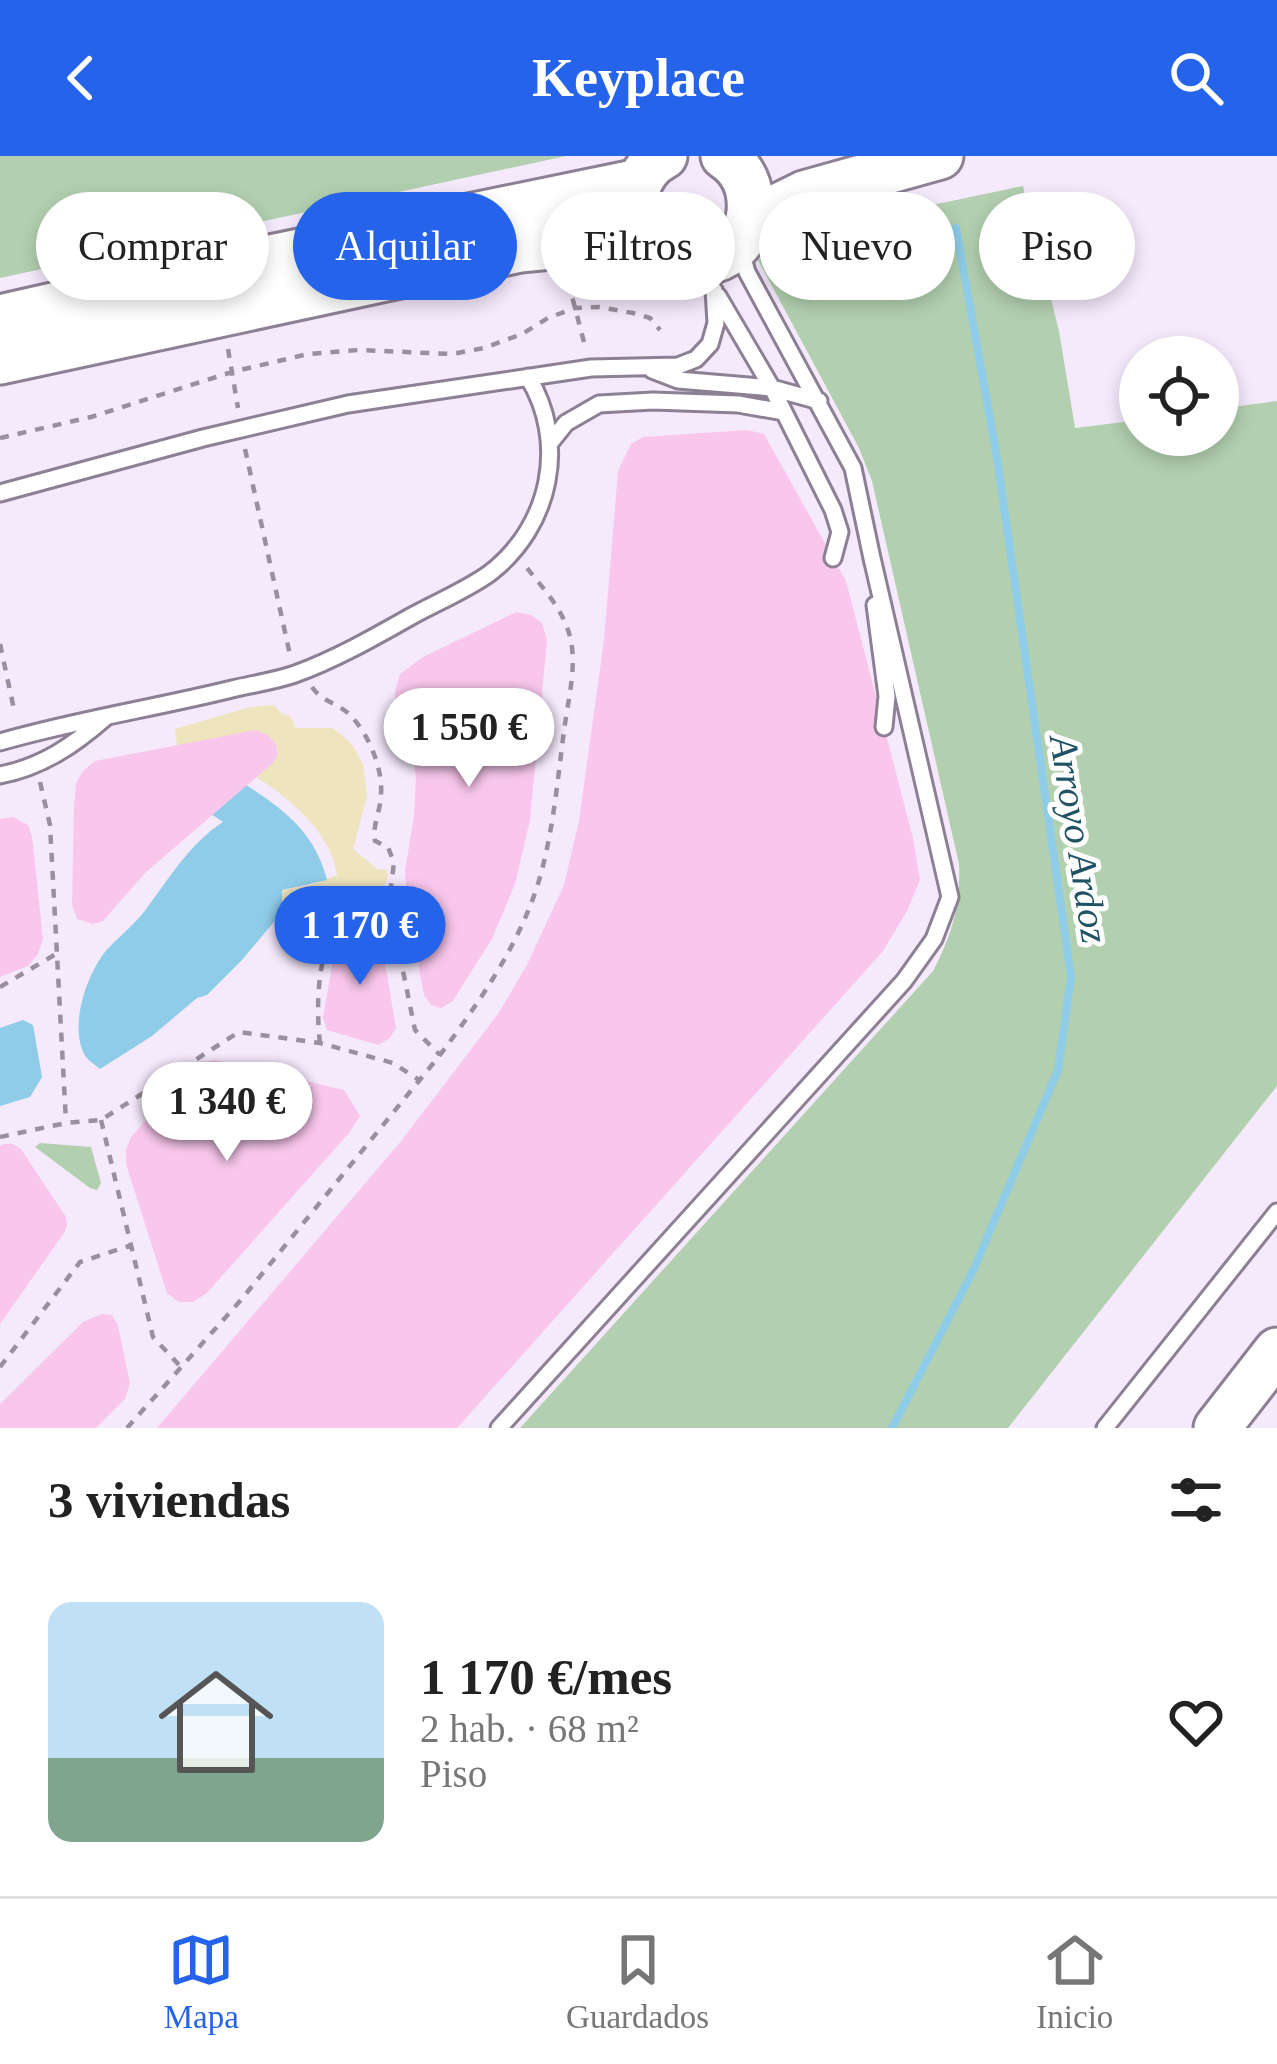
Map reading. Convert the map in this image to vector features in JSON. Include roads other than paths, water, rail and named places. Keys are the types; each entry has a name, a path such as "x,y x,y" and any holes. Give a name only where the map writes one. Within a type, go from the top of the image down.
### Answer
{"street":[{"path":"735,243 744,231 804,194 940,156"},
{"path":"740,157 752,199 744,231"},
{"path":"0,318 651,169"},
{"path":"0,361 541,246"},
{"path":"1217,1428 1277,1351"}],"lane":[{"path":"499,1428 904,981 934,939 950,897 854,468 747,272 744,231"},
{"path":"0,493 241,429 392,396 590,368 678,366 696,359 710,344 716,323 711,300"},
{"path":"719,300 772,388 833,510 840,532 833,558"},
{"path":"646,368 677,380 772,388 819,401"},
{"path":"0,742 294,674 489,574 514,549 545,497 550,443 528,376"},
{"path":"550,443 566,423 599,404 738,404 784,412"},
{"path":"872,558 875,622 887,696 884,727"},
{"path":"0,776 55,756 107,716"},
{"path":"1105,1428 1277,1213"}],"water":[{"path":"246,785 297,824 315,849 327,880 282,890 278,917 207,995 100,1069 86,1057 79,1032 91,975 189,852 223,822 211,814"},
{"path":"23,1020 33,1025 42,1077 30,1097 0,1106 0,1028"}],"waterway":[{"name":"Arroyo Ardoz","path":"892,1428 973,1271 1058,1070 1071,977 997,458 956,228"}]}
